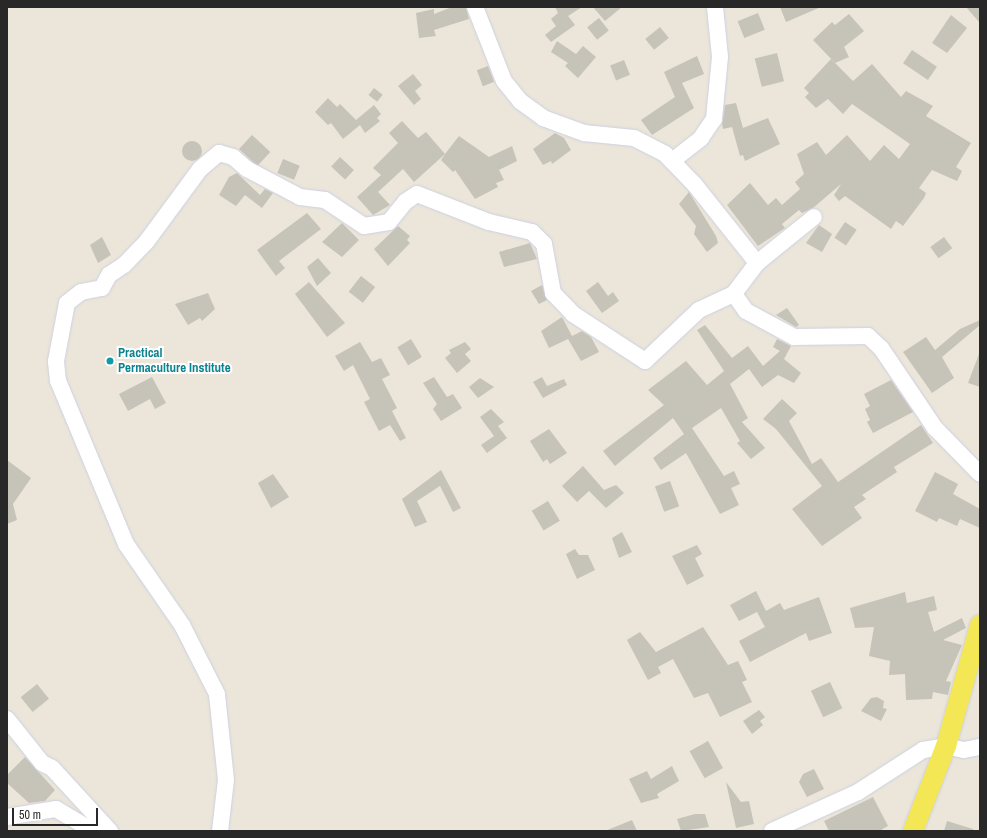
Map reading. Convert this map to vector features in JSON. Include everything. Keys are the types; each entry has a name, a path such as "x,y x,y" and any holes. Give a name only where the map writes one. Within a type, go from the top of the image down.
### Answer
{"main road":[{"path":"913,831 946,746 980,625"}],"street":[{"path":"475,7 504,81 520,101 543,118 584,133 634,138 672,161 738,236 757,263"},
{"path":"672,161 701,138 714,119 720,57 715,7"},
{"path":"220,831 226,780 217,694 182,625 126,544 58,381 56,345 67,303 81,292 102,288 109,275 147,241 200,170 219,153 233,157 247,169 300,197 325,200 364,226 389,222 405,202 417,194 489,222 532,232 544,244 553,293 573,314 645,361 699,310 734,294 757,263 814,217"},
{"path":"734,294 746,311 794,337 868,336 881,348 935,428 980,474"},
{"path":"7,719 42,763 52,768 110,831"},
{"path":"772,831 858,792 923,750 946,746 964,750 980,746"},
{"path":"7,818 56,809 93,831"}],"building":[{"path":"452,7 466,7 469,19 434,30 436,36 419,38 416,13 434,9 434,14"},
{"path":"555,7 582,7 568,16 575,25 551,42 545,35 556,26 551,19 558,13"},
{"path":"593,7 622,7 605,21"},
{"path":"780,7 821,7 786,22"},
{"path":"966,7 980,7 980,23"},
{"path":"758,13 765,30 744,38 738,21"},
{"path":"849,14 864,31 844,47 849,57 835,63 813,40 832,22 835,25"},
{"path":"951,15 967,28 947,53 932,43"},
{"path":"599,18 609,31 597,40 587,27"},
{"path":"660,27 669,38 654,50 645,39"},
{"path":"557,41 576,54 583,46 596,57 578,78 565,66 568,63 551,52"},
{"path":"912,50 937,67 928,80 903,63"},
{"path":"777,53 784,81 762,87 755,59"},
{"path":"697,56 704,74 682,83 694,108 652,135 641,120 675,97 664,72"},
{"path":"831,59 853,81 872,64 901,97 906,91 933,106 926,116 971,143 956,167 962,171 957,181 932,170 919,188 926,193 924,198 903,226 896,221 891,229 845,196 839,201 834,195 841,184 813,208 802,213 799,210 782,224 785,228 758,246 727,205 750,183 768,205 776,198 782,205 800,189 795,182 804,174 797,154 817,142 826,155 847,135 870,161 884,145 899,159 910,144 852,104 843,114 828,99 816,108 805,97 809,93 804,88"},
{"path":"624,60 630,75 616,80 610,66"},
{"path":"488,66 494,82 483,86 477,70"},
{"path":"413,74 422,85 415,91 421,99 414,105 398,86"},
{"path":"374,88 383,95 377,102 368,95"},
{"path":"328,98 337,107 340,104 356,120 374,105 381,114 377,118 380,121 365,133 360,125 343,139 331,123 328,125 315,112"},
{"path":"736,103 743,128 768,118 780,144 745,161 743,155 740,156 732,127 723,129 722,124 725,105"},
{"path":"402,121 418,138 426,132 445,154 414,182 403,169 378,192 390,205 373,215 357,197 381,175 373,168 398,143 389,133"},
{"path":"555,133 564,138 571,150 552,164 551,161 543,165 533,149"},
{"path":"252,135 270,152 257,166 239,149"},
{"path":"459,136 489,157 512,146 517,161 499,170 504,180 496,183 498,187 475,199 455,170 453,172 441,160"},
{"path":"192,141 199,144 202,151 199,158 192,161 185,158 182,151 185,144"},
{"path":"340,157 354,170 345,179 331,167"},
{"path":"283,159 300,166 294,180 277,173"},
{"path":"237,173 260,195 265,189 273,193 262,208 245,195 236,206 219,195 229,177"},
{"path":"689,192 716,236 718,243 707,252 694,234 696,226 679,204"},
{"path":"307,213 321,229 279,261 285,268 276,276 257,250"},
{"path":"845,222 857,230 846,246 834,238"},
{"path":"342,223 359,240 342,257 322,242"},
{"path":"819,225 832,234 822,252 806,243"},
{"path":"398,226 410,236 407,240 410,243 388,266 374,249"},
{"path":"102,237 111,255 98,263 90,245"},
{"path":"944,237 952,248 938,258 930,247"},
{"path":"530,243 537,259 504,267 499,252"},
{"path":"318,258 331,273 317,286 307,267"},
{"path":"361,276 375,287 363,303 349,292"},
{"path":"309,282 345,323 327,337 295,294"},
{"path":"598,282 608,296 613,292 619,301 602,313 586,291"},
{"path":"542,285 547,300 539,304 531,291"},
{"path":"208,293 215,309 202,321 200,318 188,325 175,304"},
{"path":"787,308 799,325 796,327 776,315"},
{"path":"562,317 572,336 582,331 591,337 599,352 581,361 568,339 549,348 541,331"},
{"path":"980,320 980,325 942,357 954,378 932,393 903,352 926,337 935,350 960,329"},
{"path":"705,325 732,358 748,346 763,366 780,351 773,347 777,339 791,346 784,359 801,373 794,383 778,375 762,387 749,369 730,384 748,418 742,422 765,448 751,459 737,443 740,441 721,408 692,428 724,476 734,471 740,484 731,488 739,505 720,514 686,453 661,470 653,458 684,434 673,418 615,466 603,451 664,405 648,390 686,361 707,385 724,371 697,330"},
{"path":"411,339 422,357 408,365 397,347"},
{"path":"360,342 372,362 381,358 390,375 382,379 397,408 392,411 406,438 400,441 390,425 379,431 364,402 370,399 353,365 344,371 335,356"},
{"path":"465,342 471,349 465,354 471,361 457,373 445,358 451,353 449,350"},
{"path":"980,354 980,387 968,383"},
{"path":"152,377 166,403 155,409 150,399 128,411 119,394"},
{"path":"434,377 447,397 453,394 462,408 441,421 433,409 437,404 423,383"},
{"path":"542,377 547,386 564,379 567,385 543,398 533,382"},
{"path":"480,378 494,387 478,398 469,387"},
{"path":"891,380 913,412 873,433 867,422 870,420 865,409 870,406 864,394"},
{"path":"782,399 797,413 789,421 812,464 821,458 838,482 921,425 933,443 894,467 897,472 862,495 866,499 854,507 862,518 822,546 792,509 822,486 776,429 763,419"},
{"path":"491,409 504,422 498,426 507,438 487,453 481,445 494,436 480,417"},
{"path":"549,429 567,453 550,464 547,459 543,462 530,441"},
{"path":"7,460 31,478 13,504 17,520 7,524"},
{"path":"583,466 604,490 616,485 624,493 606,508 589,491 577,502 562,486"},
{"path":"441,470 461,508 453,512 440,486 417,501 427,522 415,527 402,499"},
{"path":"935,472 958,484 953,494 980,509 980,528 960,519 957,526 939,518 937,522 915,511"},
{"path":"273,474 289,497 271,508 258,483"},
{"path":"670,481 679,506 664,512 655,486"},
{"path":"548,501 560,521 544,531 532,511"},
{"path":"622,532 632,552 619,558 612,538"},
{"path":"697,545 702,554 695,558 704,576 687,585 672,556"},
{"path":"575,549 579,555 588,555 595,570 577,579 566,554"},
{"path":"756,591 766,611 780,603 784,610 819,597 832,633 809,641 806,633 750,662 739,641 765,627 757,612 739,621 730,605"},
{"path":"905,592 907,603 934,596 937,610 928,612 934,632 962,618 966,628 943,640 962,645 946,681 951,682 948,695 933,692 932,699 906,700 905,674 889,675 890,661 869,656 874,627 855,628 850,608"},
{"path":"703,627 728,665 738,661 747,680 742,682 752,702 720,717 708,693 694,698 673,659 658,667 661,673 648,680 627,640 640,632 656,652"},
{"path":"830,682 842,708 823,717 811,691"},
{"path":"37,684 49,699 33,712 21,697"},
{"path":"877,697 884,701 883,708 887,709 881,721 861,711 871,698"},
{"path":"759,710 765,717 760,721 763,725 752,734 743,721"},
{"path":"708,741 723,768 705,778 690,751"},
{"path":"25,757 55,790 45,801 29,803 7,783 7,775"},
{"path":"672,766 679,781 657,794 659,798 641,803 629,779 647,771 651,779"},
{"path":"814,769 824,789 807,797 799,782 803,774"},
{"path":"726,782 741,802 749,801 754,824 736,828"},
{"path":"873,797 888,826 879,831 829,831 824,821"},
{"path":"695,814 705,814 709,827 681,831 677,819"},
{"path":"632,820 637,831 605,831"},
{"path":"947,821 973,829 974,831 944,831"}],"place":[{"name":"Practical Permaculture Institute","path":"110,361"}]}
